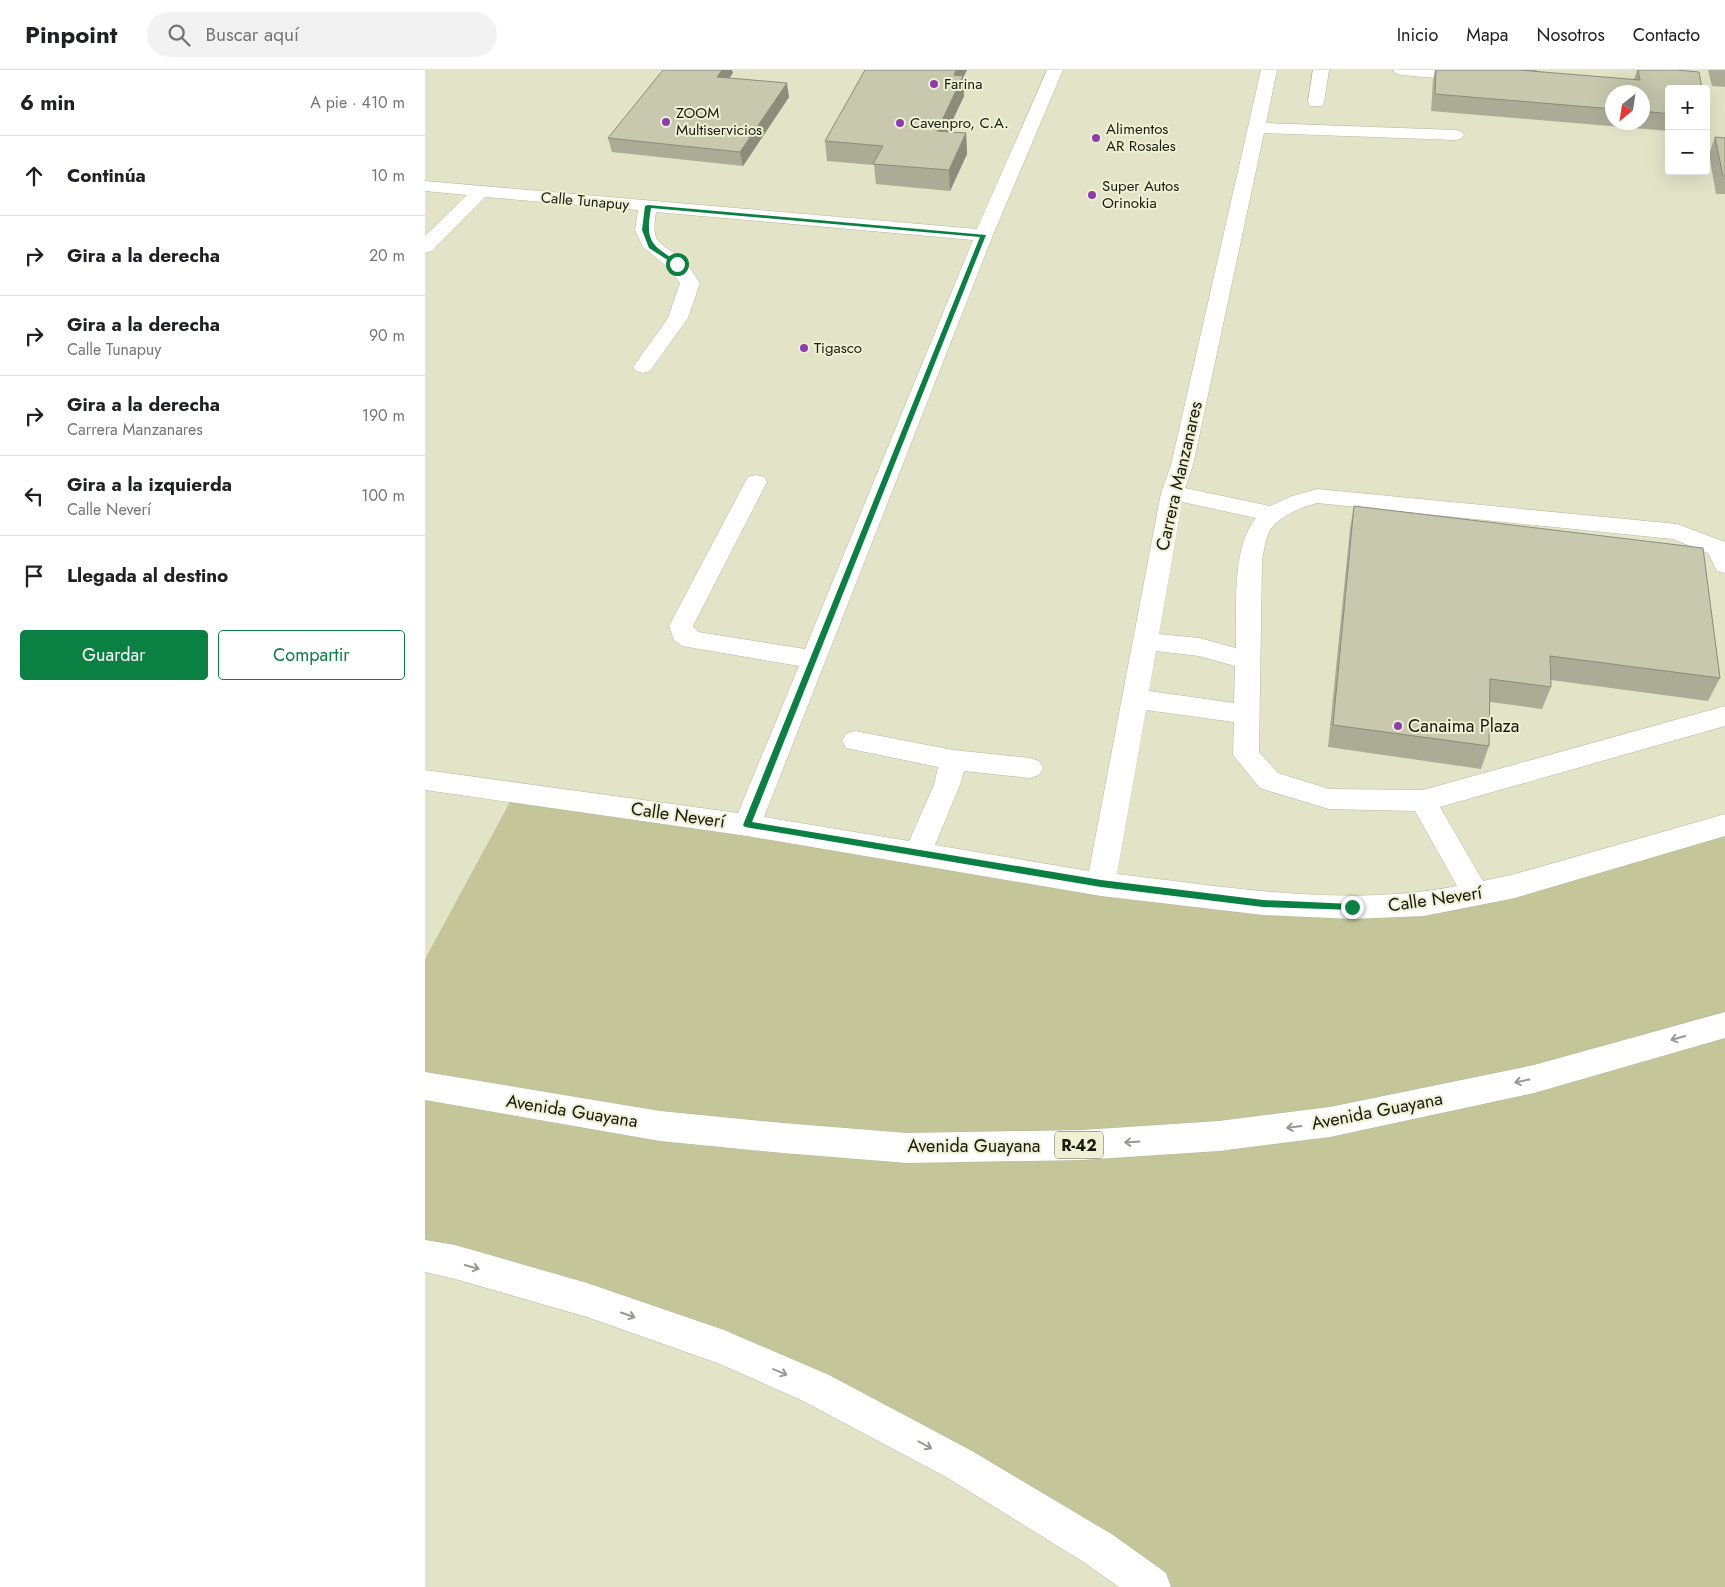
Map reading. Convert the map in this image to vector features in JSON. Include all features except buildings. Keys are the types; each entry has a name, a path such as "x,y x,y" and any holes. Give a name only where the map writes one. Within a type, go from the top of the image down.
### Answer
{"street":[{"path":"747,825 984,235 1055,70"},
{"name":"Carrera Manzanares","path":"1101,884 1172,493 1182,465 1269,70"},
{"path":"1316,102 1321,70"},
{"path":"1401,70 1487,77"},
{"path":"1257,128 1455,135"},
{"name":"Calle Tunapuy","path":"425,186 984,235"},
{"path":"425,247 480,192"},
{"path":"643,367 678,318 690,283 677,264 652,248 644,230 648,206"},
{"path":"756,482 681,626 683,634 691,640 814,659"},
{"path":"1172,493 1274,514"},
{"path":"1725,565 1717,548 1677,532 1317,496 1294,502 1274,514 1258,532 1250,560 1246,755 1269,781 1329,799 1423,801 1725,716"},
{"path":"1146,641 1199,647 1247,660"},
{"path":"1136,699 1246,714"},
{"path":"855,741 953,760 1030,768"},
{"path":"918,853 947,785 953,760"},
{"name":"Calle Neverí","path":"425,780 747,825 1101,884 1263,903 1352,907 1424,904 1515,886 1725,825"},
{"path":"1423,801 1476,894"},
{"name":"Avenida Guayana","path":"425,1086 660,1126 783,1138 907,1148 1082,1145 1219,1136 1330,1122 1534,1079 1725,1025"},
{"path":"425,1256 455,1262 587,1300 724,1348 829,1394 959,1464 1099,1549 1152,1587"}],"green space":[{"path":"516,791 1099,882 1422,902 1725,822 1725,1587 1152,1587 816,1388 425,1256 425,959"}],"place":[{"name":"Farina","path":"934,84"},
{"name":"ZOOM Multiservicios","path":"666,122"},
{"name":"Cavenpro, C.A.","path":"900,123"},
{"name":"Alimentos AR Rosales","path":"1096,138"},
{"name":"Super Autos Orinokia","path":"1092,195"},
{"name":"Tigasco","path":"804,348"},
{"name":"Canaima Plaza","path":"1398,726"}],"route":[{"path":"677,264 652,248 644,230 648,206 984,235 747,825 1101,884 1263,903 1352,907"}]}
